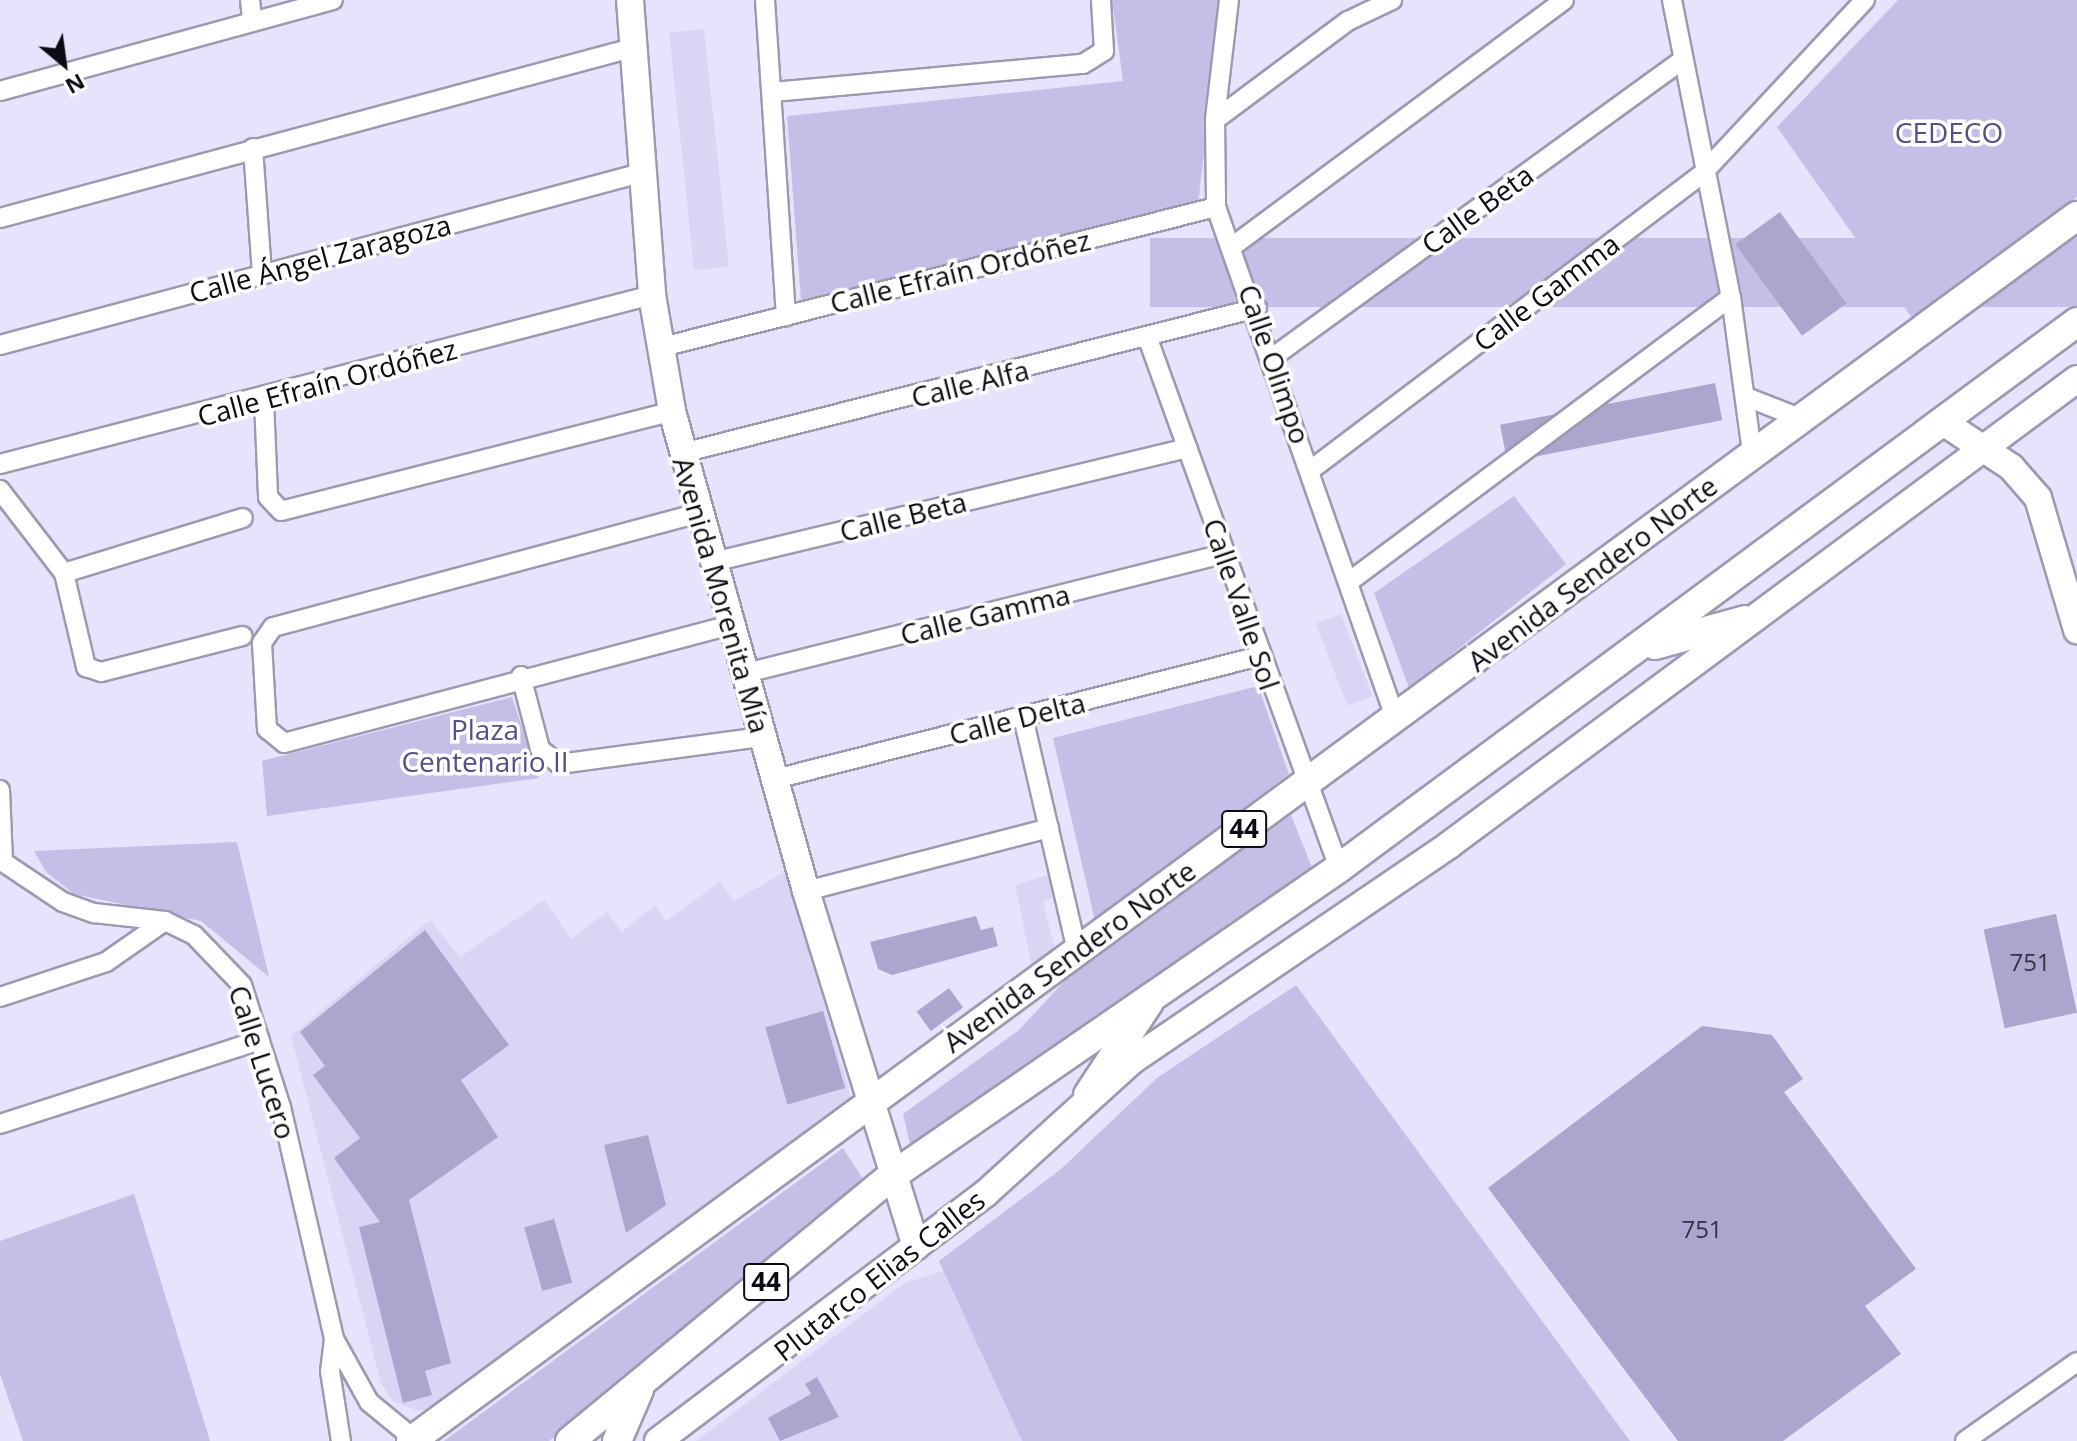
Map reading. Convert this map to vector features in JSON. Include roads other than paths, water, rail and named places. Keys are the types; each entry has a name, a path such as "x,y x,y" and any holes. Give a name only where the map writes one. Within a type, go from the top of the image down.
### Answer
{"main road":[{"name":"Avenida Sendero Norte","path":"412,1440 1077,950 1396,720 1752,452 1802,419 2077,216"},
{"name":"44","path":"570,1441 640,1388 892,1176 1158,989 1339,868 2077,322"},
{"path":"1638,649 1745,620"},
{"path":"1088,1095 1158,989"},
{"path":"617,1441 640,1388"}],"street":[{"path":"250,0 252,20"},
{"path":"0,91 333,0"},
{"path":"765,0 786,316"},
{"path":"773,92 1099,58 1101,0"},
{"name":"Calle Olimpo","path":"1229,0 1215,120 1216,207 1257,308 1396,720"},
{"path":"1215,120 1389,0"},
{"path":"1233,246 1564,0"},
{"path":"1672,0 1681,61 1749,398 1752,452"},
{"name":"Calle Gamma","path":"1312,469 1703,173 1865,0"},
{"name":"Avenida Morenita Mía","path":"636,1 632,48 641,173 658,348 672,411 806,891 868,1103 916,1246"},
{"path":"0,218 632,48"},
{"name":"Calle Beta","path":"1273,357 1681,61"},
{"path":"253,148 262,274"},
{"name":"Calle Ángel Zaragoza","path":"0,345 641,173"},
{"name":"Calle Efraín Ordóñez","path":"658,348 1216,207"},
{"name":"Calle Efraín Ordóñez","path":"0,464 264,400 652,295"},
{"path":"1350,581 1731,297"},
{"name":"Calle Alfa","path":"682,453 1148,339 1257,308"},
{"name":"Calle Valle Sol","path":"1148,339 1306,784 1339,868"},
{"path":"1088,1095 1449,845 1745,620 2077,379"},
{"path":"1749,398 1802,419"},
{"path":"264,400 268,497 281,511 672,411"},
{"path":"1943,422 1982,446 2038,498 2077,630"},
{"name":"Calle Beta","path":"713,562 1187,448"},
{"path":"0,490 64,573 81,660 101,672 242,636"},
{"path":"699,513 277,625 265,636 263,659 267,729 284,743 521,676 731,625"},
{"path":"64,573 243,518"},
{"name":"Calle Gamma","path":"746,673 1225,554"},
{"name":"Calle Delta","path":"775,779 1260,656"},
{"path":"521,676 540,749 559,764 762,737"},
{"path":"1023,717 1077,950"},
{"name":"Calle Lucero","path":"0,790 1,862 94,913 165,921 212,948 231,969 260,1040 334,1339 369,1402 412,1440"},
{"path":"806,891 1049,828"},
{"path":"0,997 106,962 165,921"},
{"path":"0,1124 260,1040"},
{"name":"Plutarco Elias Calles","path":"658,1441 916,1246 1036,1150 1088,1095"},
{"name":"Calle Lucero","path":"334,1339 330,1371 341,1441"},
{"path":"1965,1441 2077,1362"},
{"path":"338,1414 369,1402"}],"park label":[{"name":"CEDECO","path":"1949,132"},
{"name":"Plaza Centenario II","path":"485,745"}]}
